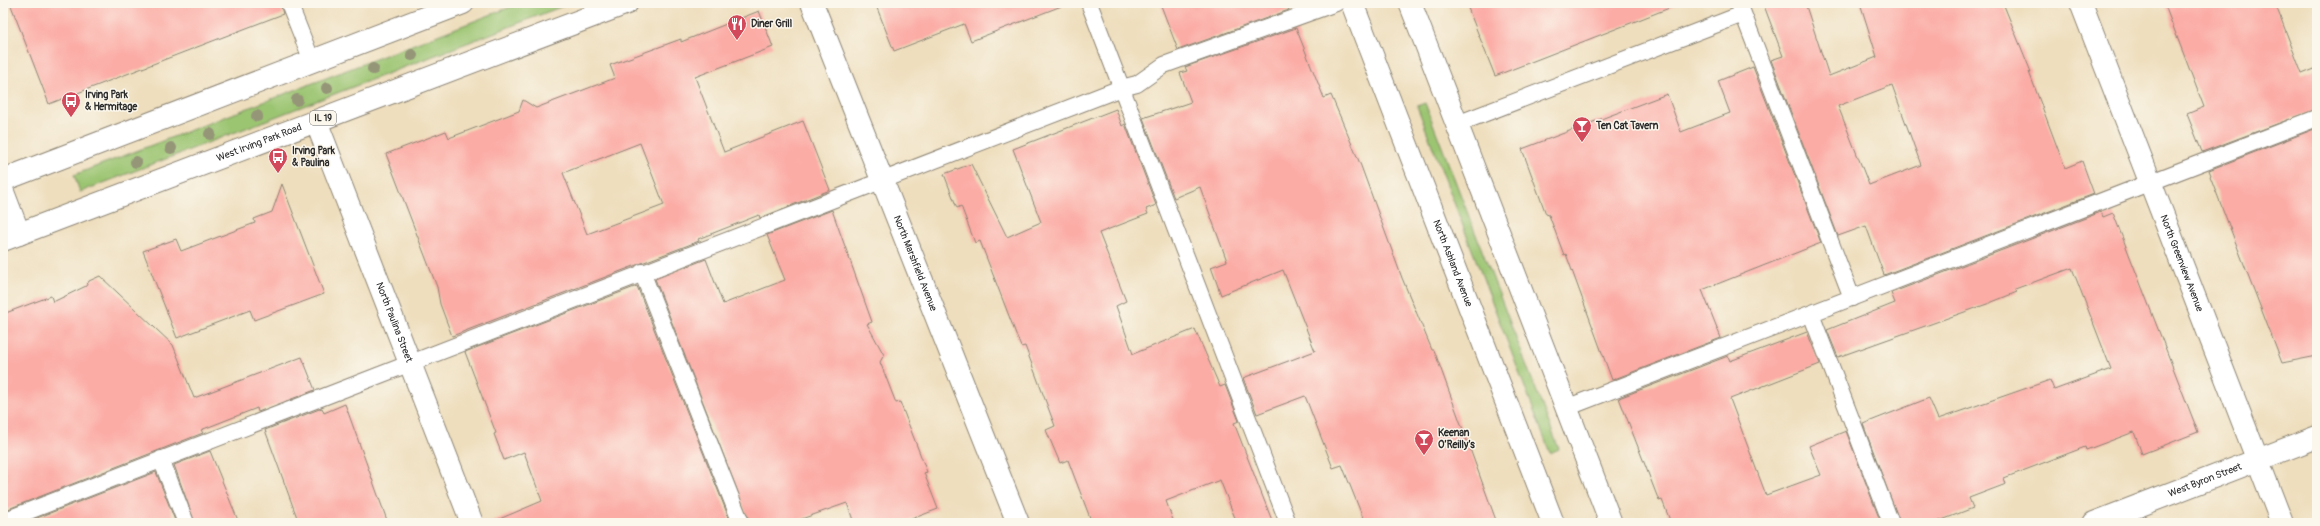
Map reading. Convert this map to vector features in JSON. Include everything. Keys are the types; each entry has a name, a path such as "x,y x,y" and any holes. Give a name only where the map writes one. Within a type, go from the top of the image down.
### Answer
{"main road":[{"path":"3,180 463,3"},
{"name":"West Irving Park Road","path":"11,237 627,3"},
{"name":"North Marshfield Avenue","path":"812,3 1018,523"},
{"name":"North Ashland Avenue","path":"1352,3 1554,523"},
{"path":"1410,3 1611,523"},
{"name":"North Greenview Avenue","path":"2081,3 2282,523"},
{"name":"North Paulina Street","path":"316,121 472,523"},
{"path":"3,192 11,237"},
{"name":"West Byron Street","path":"2094,523 2317,436"}],"lane":[{"path":"289,3 312,61"},
{"path":"1089,3 1288,523"},
{"path":"3,521 883,179 1121,88 1137,84 1164,65 1336,3"},
{"path":"1457,124 1741,8 1852,298"},
{"path":"1566,408 2317,118"},
{"path":"642,272 741,523"},
{"path":"1811,314 1891,523"},
{"path":"161,459 186,523"}],"green space":[{"path":"521,3 571,3 80,192 74,175"},
{"path":"1425,103 1559,449 1550,453 1417,106"}],"building":[{"path":"10,3 280,3 283,14 49,104"},
{"path":"875,3 1064,3 1064,5 971,41 964,24 894,51"},
{"path":"1160,3 1286,3 1289,10 1178,50"},
{"path":"1466,3 1677,3 1677,5 1495,76"},
{"path":"1763,3 1805,3 1829,76 1877,57 1860,3 2003,3 2031,72 2029,72 2065,168 2082,161 2094,194 1884,275 1866,226 1838,236 1771,60 1783,56","holes":["1892,85 1921,165 1869,185 1838,106"]},
{"path":"2164,3 2275,3 2302,74 2317,68 2317,109 2202,152 2187,114 2204,107"},
{"path":"759,11 773,47 695,77 724,152 803,121 830,190 760,218 759,215 698,239 699,241 452,336 440,304 437,287 386,154 446,131 449,138 519,111 523,100 536,108 615,78 610,65 681,39 681,42","holes":["640,143 664,205 587,234 563,173"]},
{"path":"1296,28 1324,98 1331,95 1361,166 1402,278 1432,350 1434,350 1497,523 1365,523 1342,465 1333,468 1305,396 1257,414 1243,378 1315,351 1283,270 1221,295 1211,267 1227,261 1200,187 1174,198 1143,118 1191,102 1180,73 1187,71 1185,67"},
{"path":"1753,67 1821,243 1702,290 1721,338 1612,380 1566,254 1564,255 1549,215 1546,214 1522,149 1667,94 1681,132 1730,113 1718,81"},
{"path":"1116,109 1122,126 1125,124 1156,205 1146,209 1148,214 1099,233 1126,301 1116,306 1133,354 1195,329 1220,387 1225,385 1239,421 1234,423 1273,523 1237,523 1220,480 1166,501 1174,523 1092,523 1068,460 1060,463 1046,430 1055,426 1025,346 1021,347 980,241 975,243 961,206 957,208 944,174 971,164 1007,237 1041,222 1013,149"},
{"path":"2317,128 2317,356 2282,363 2209,170"},
{"path":"282,184 324,294 254,320 250,310 177,338 143,251 176,239 181,251 255,223 254,219 272,212"},
{"path":"832,210 872,322 867,324 884,355 880,362 896,403 900,402 927,472 924,473 938,509 901,523 854,523 847,503 790,523 750,523 655,279 706,259 723,304 785,280 767,235"},
{"path":"2101,212 2103,217 2113,213 2198,432 2142,454 2134,432 2086,450 2085,447 2004,478 2006,484 1969,498 1973,508 1934,523 1900,523 1863,424 1929,398 1938,419 2050,380 2054,390 2111,369 2072,268 2015,289 2017,292 1987,304 1838,357 1827,330 1895,303 1891,293"},
{"path":"100,276 173,345 194,398 302,357 315,390 258,412 257,408 201,430 203,433 3,511 3,314 51,296 53,302 86,286 89,281"},
{"path":"637,286 731,523 490,523 542,501 524,452 504,460 494,434 496,433 465,352"},
{"path":"1807,332 1820,364 1730,399 1766,495 1821,475 1809,446 1846,431 1881,523 1671,523 1662,500 1659,501 1619,398 1728,356 1730,361"},
{"path":"345,404 388,523 299,523 265,430 322,408 324,413"},
{"path":"210,451 239,523 195,523 174,465"},
{"path":"156,472 176,523 24,523"}],"place":[{"name":"Diner Grill","path":"737,41"},
{"name":"Irving Park & Hermitage","path":"71,118"},
{"name":"Ten Cat Tavern","path":"1582,143"},
{"name":"Irving Park & Paulina","path":"278,174"},
{"name":"Keenan O’Reilly’s","path":"1424,456"}]}
